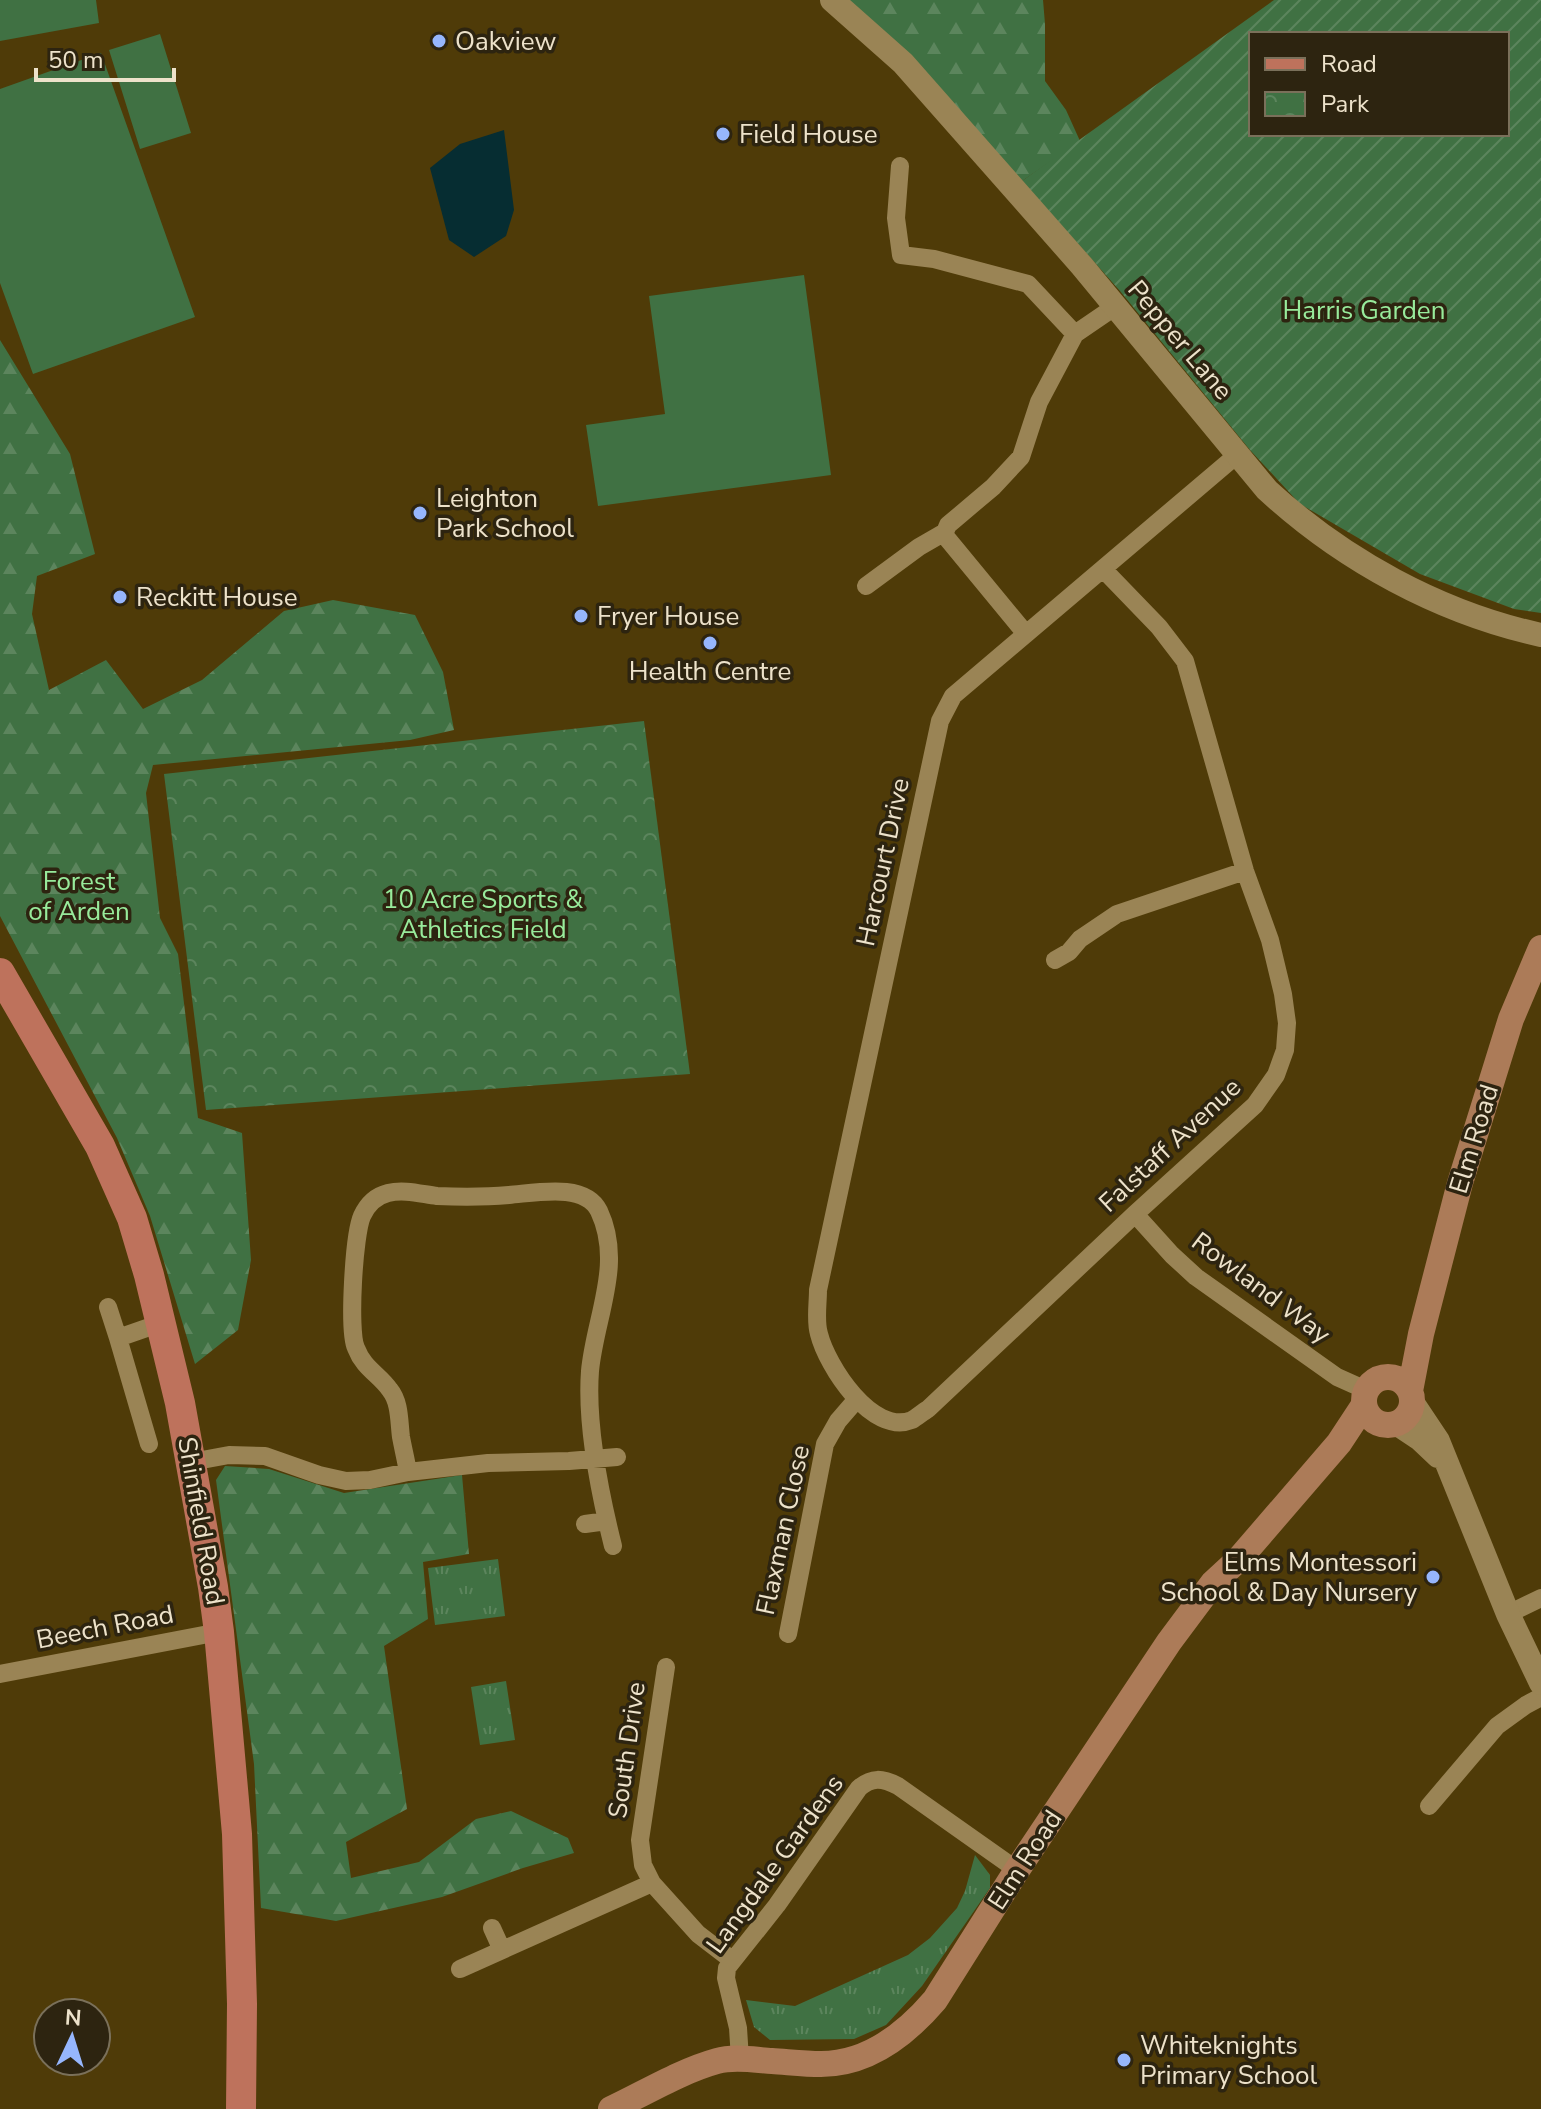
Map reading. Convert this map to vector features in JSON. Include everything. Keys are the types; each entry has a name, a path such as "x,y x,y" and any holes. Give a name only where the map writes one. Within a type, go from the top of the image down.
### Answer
{"main road":[{"name":"Elm Road","path":"1411,1397 1421,1334 1464,1168 1511,1019 1541,948"},
{"name":"Shinfield Road","path":"0,973 100,1146 132,1218 180,1403 219,1632 237,1834 242,2004 241,2109"},
{"name":"Elm Road","path":"611,2109 719,2060 823,2064 860,2058 886,2046 919,2019 935,2000 1017,1870 1169,1642 1213,1583 1239,1559 1339,1443 1378,1404 1421,1334"},
{"path":"1400,1380 1411,1397 1407,1415 1378,1404 1400,1380"}],"street":[{"name":"Pepper Lane","path":"832,0 903,63 1116,306 1267,490 1294,514 1353,555 1418,593 1506,627 1541,635"},
{"path":"900,166 896,218 901,255 934,259 1028,284 1075,334"},
{"path":"866,586 945,532 948,525 993,487 1021,457 1039,402 1075,334 1116,306"},
{"name":"Harcourt Drive","path":"857,1399 835,1370 818,1333 818,1290 940,721 953,696 1238,454"},
{"path":"945,532 1026,634"},
{"name":"Falstaff Avenue","path":"857,1399 870,1412 888,1421 911,1421 928,1409 1255,1105 1276,1075 1285,1050 1287,1023 1270,940 1245,871 1185,661 1159,627 1103,569"},
{"path":"1069,959 1080,939 1117,914 1245,871"},
{"path":"408,1472 399,1414 392,1391 368,1369 354,1346 351,1320 360,1220 366,1208 378,1197 391,1192 438,1196 561,1191 584,1195 597,1207 610,1252 609,1275 590,1372 596,1459 613,1546"},
{"name":"Rowland Way","path":"1135,1214 1196,1277 1378,1404"},
{"path":"108,1307 149,1444"},
{"path":"118,1338 161,1323"},
{"path":"1411,1397 1438,1441 1508,1614 1541,1683"},
{"name":"Flaxman Close","path":"788,1634 825,1444 838,1421 857,1399"},
{"path":"1378,1404 1445,1463"},
{"path":"191,1462 229,1455 265,1456 346,1481 488,1463 617,1457"},
{"path":"585,1524 607,1521"},
{"path":"1508,1614 1541,1598"},
{"name":"Beech Road","path":"0,1674 219,1632"},
{"name":"South Drive","path":"652,1883 643,1865 640,1840 666,1667"},
{"path":"1429,1806 1497,1726 1541,1697"},
{"name":"Langdale Gardens","path":"740,2059 738,2028 726,1978 727,1968 777,1905 859,1788 867,1782 887,1780 898,1786 1017,1870"},
{"path":"460,1969 652,1883 698,1934 732,1960"},
{"path":"492,1928 502,1950"}],"green space":[{"path":"0,0 96,0 99,23 0,41"},
{"path":"843,0 1043,0 1045,81 1066,110 1080,141 1022,181"},
{"name":"Harris Garden","path":"1274,0 1541,0 1541,613 1514,609 1420,574 1300,504 1250,450 1120,291 1022,181"},
{"path":"160,34 191,133 140,149 109,50"},
{"path":"101,53 195,317 33,374 0,283 0,89"},
{"path":"804,275 831,475 598,506 586,425 665,414 649,296"},
{"name":"Forest of Arden","path":"0,340 70,454 95,554 37,576 32,614 49,690 106,660 143,709 202,680 284,611 333,600 415,615 443,672 454,730 410,740 153,765 146,793 160,918 178,954 198,1118 242,1133 251,1260 238,1330 195,1364 150,1216 117,1138 0,916"},
{"name":"10 Acre Sports & Athletics Field","path":"644,721 690,1074 206,1110 164,774"},
{"path":"225,1466 269,1469 344,1493 462,1475 469,1554 423,1562 428,1619 384,1646 407,1809 346,1842 351,1878 419,1862 476,1819 511,1811 568,1838 574,1853 442,1897 336,1921 261,1908 254,1764 216,1480"},
{"path":"498,1559 505,1616 435,1625 428,1568"},
{"path":"506,1681 515,1740 480,1745 471,1687"},
{"path":"975,1855 990,1875 990,1888 922,1986 886,2025 854,2039 770,2040 754,2027 746,2000 795,2006 908,1955 930,1938 957,1908"}],"water":[{"path":"504,130 514,210 506,236 474,257 449,240 430,168 460,144"}],"place":[{"name":"Oakview","path":"439,41"},
{"name":"Field House","path":"723,134"},
{"name":"Leighton Park School","path":"420,513"},
{"name":"Reckitt House","path":"120,597"},
{"name":"Fryer House","path":"581,616"},
{"name":"Health Centre","path":"710,643"},
{"name":"Elms Montessori School & Day Nursery","path":"1433,1577"},
{"name":"Whiteknights Primary School","path":"1124,2060"}]}
